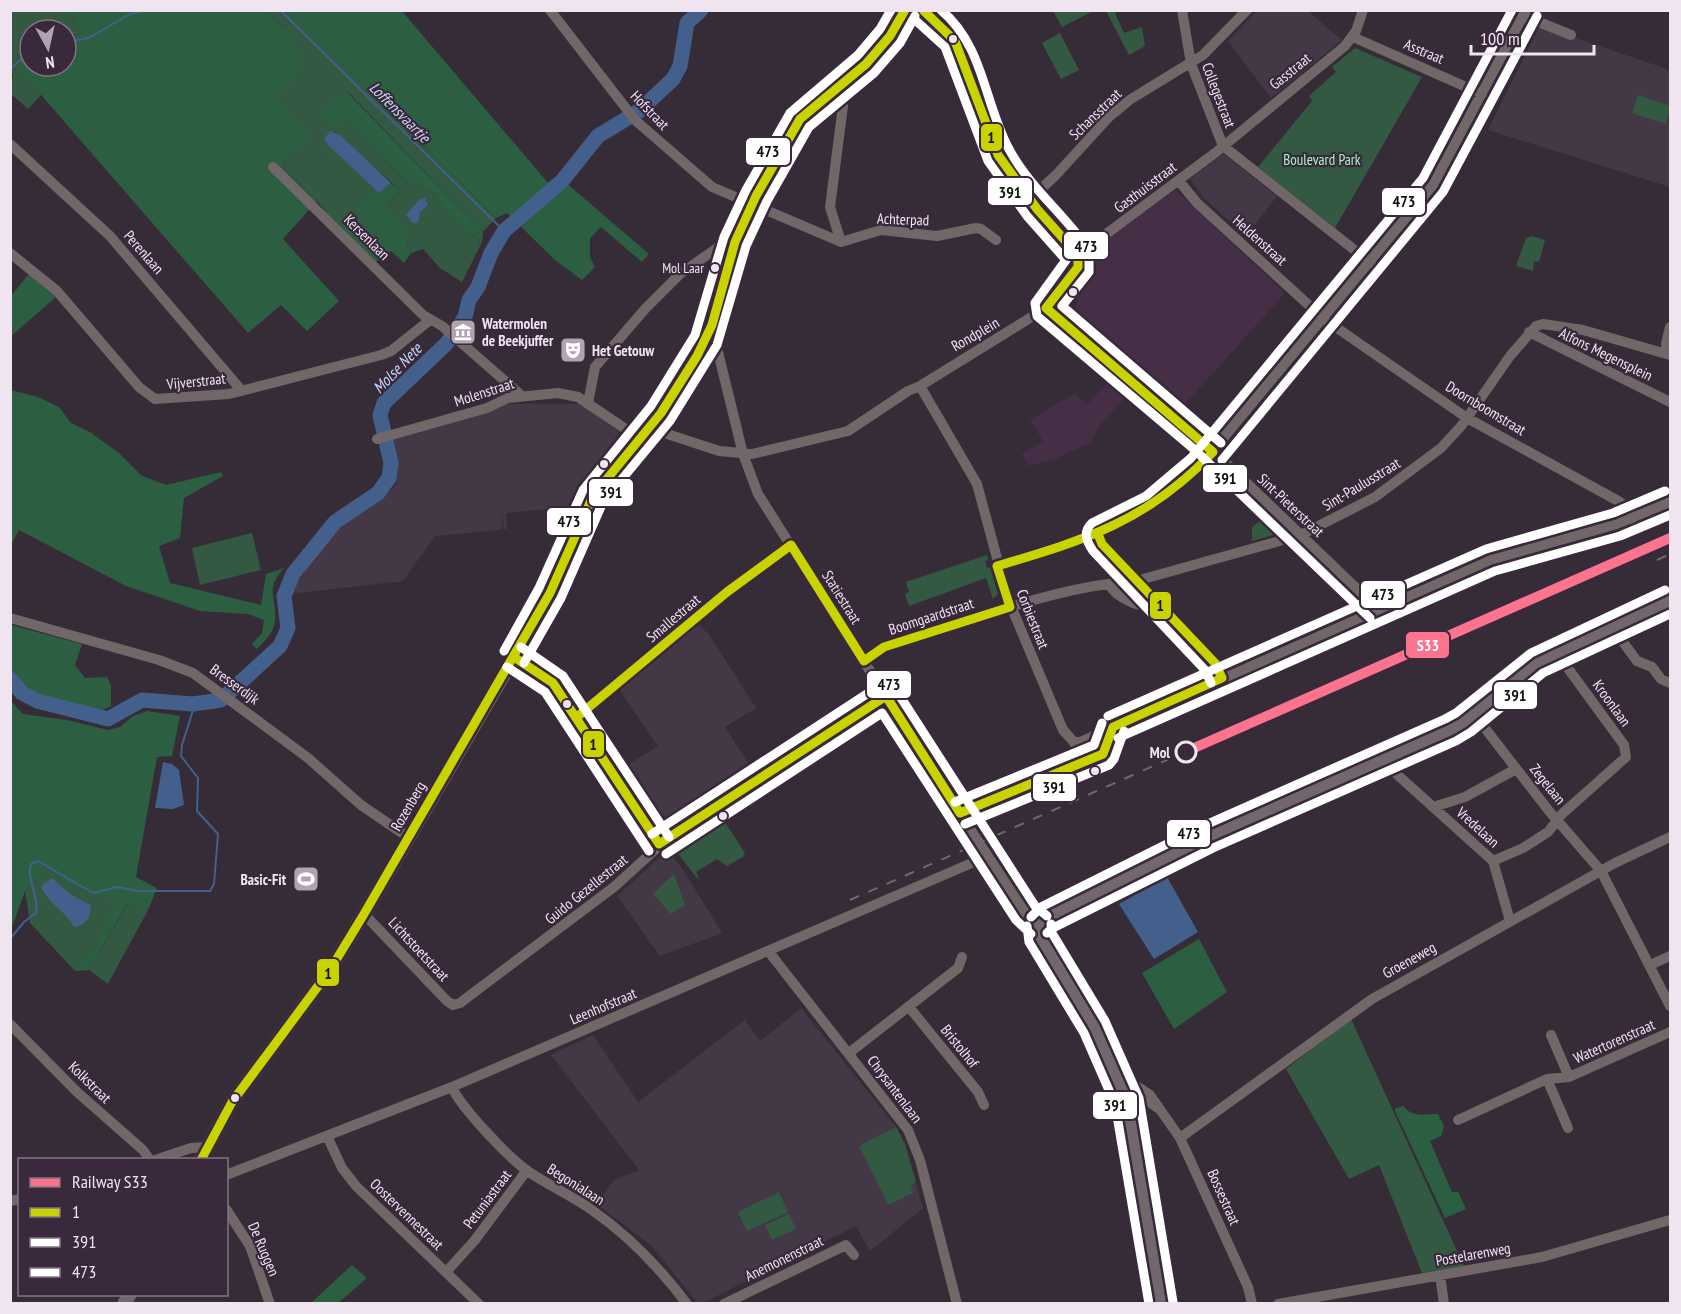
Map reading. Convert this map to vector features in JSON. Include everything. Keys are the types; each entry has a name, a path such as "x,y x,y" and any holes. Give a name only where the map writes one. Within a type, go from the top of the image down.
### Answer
{"main road":[{"name":"Rozenberg","path":"204,1153 232,1102 330,970 364,914 550,593 593,496 666,405 706,340 735,242 752,203 800,119 866,64 890,36 905,10"},
{"path":"1161,1303 1127,1101 1095,1027 1040,937 1040,925 1046,918 1198,841 1450,730 1474,714 1518,677 1556,652 1671,601"}],"street":[{"name":"Hofstraat","path":"550,10 632,116 712,187 841,242"},
{"path":"922,10 955,41 993,144 1030,199 1078,255 1078,267 1046,308"},
{"name":"Collegestraat","path":"1182,10 1191,64 1223,146 1371,262"},
{"name":"Schansstraat","path":"1030,199 1114,113 1131,99 1191,64 1247,10"},
{"name":"Gasstraat","path":"1223,146 1353,37 1363,10"},
{"path":"998,566 1098,534 1129,521 1172,494 1213,452 1433,185 1525,13 1570,35"},
{"name":"Asstraat","path":"1353,37 1482,94"},
{"path":"839,88 843,106 830,207 841,242"},
{"name":"Perenlaan","path":"10,144 111,236 242,391"},
{"name":"Gasthuisstraat","path":"1078,255 1223,146"},
{"name":"Kersenlaan","path":"273,167 430,320 451,334 521,395"},
{"name":"Heldenstraat","path":"1179,181 1197,203 1324,319"},
{"name":"Achterpad","path":"841,242 881,230 937,236 976,228 996,240"},
{"path":"588,403 593,371 615,343 680,274 715,250 735,242"},
{"name":"Vijverstraat","path":"10,253 57,291 148,396 161,400 242,391 390,351 430,320"},
{"name":"Rondplein","path":"743,454 848,431 908,391 920,386 1046,308"},
{"name":"Sint-Pieterstraat","path":"1046,308 1213,452 1378,609"},
{"name":"Doornboomstraat","path":"1324,319 1467,418 1620,502 1629,510 1632,519"},
{"path":"1529,332 1543,324 1560,326 1669,354"},
{"path":"1669,354 1666,344 1671,327"},
{"name":"Sint-Paulusstraat","path":"1010,606 1109,584 1136,581 1301,535 1353,511 1396,483 1441,448 1467,418 1529,332"},
{"name":"Alfons Megensplein","path":"1529,332 1671,402"},
{"name":"Statiestraat","path":"706,340 718,352 743,454 758,494 988,856 1026,914 1040,925"},
{"name":"Corbiestraat","path":"920,386 977,484 1010,606 1063,730 1074,742 1081,763"},
{"name":"Molenstraat","path":"382,438 521,395 568,393 644,433 719,451 743,454"},
{"path":"1074,742 1080,742 1509,553 1632,519 1671,502"},
{"path":"1098,534 1102,544 1215,663 1222,678"},
{"name":"Smallestraat","path":"577,717 720,598 791,545"},
{"path":"1109,584 1116,595 1145,605 1160,605"},
{"name":"Boomgaardstraat","path":"864,661 884,647 1010,606"},
{"name":"Bresserdijk","path":"10,618 182,668 226,695 308,758 354,801 408,837"},
{"path":"1623,642 1637,661 1652,667 1661,679 1671,683"},
{"name":"Kroonlaan","path":"1556,652 1624,745 1626,754 1622,762 1563,814 1559,821"},
{"path":"514,657 553,683 659,844"},
{"name":"Guido Gezellestraat","path":"453,1005 460,1003 557,933 634,870 659,844 886,696"},
{"name":"Zegelaan","path":"1474,714 1601,871 1671,1006"},
{"path":"960,813 1103,754 1113,727"},
{"name":"Vredelaan","path":"1381,760 1493,861 1510,921"},
{"name":"Vredelaan","path":"1442,816 1465,797 1514,766"},
{"name":"Vredelaan","path":"1433,807 1465,797"},
{"name":"Vredelaan","path":"1493,861 1535,841 1559,821"},
{"name":"Groeneweg","path":"1180,1138 1372,999 1601,871 1671,837"},
{"name":"Leenhofstraat","path":"228,1174 452,1087 988,856"},
{"name":"Lichtstoetstraat","path":"364,914 453,1005"},
{"name":"Chrysantenlaan","path":"769,952 896,1112 914,1142 957,1304"},
{"path":"1650,965 1671,956"},
{"path":"849,1053 958,968 962,957"},
{"name":"Bristolhof","path":"909,1007 978,1092 984,1105"},
{"name":"Kolkstraat","path":"10,1024 77,1092 148,1158"},
{"name":"Watertorenstraat","path":"1458,1120 1547,1079 1569,1077 1671,1032"},
{"name":"Watertorenstraat","path":"1551,1035 1569,1077"},
{"path":"1547,1079 1568,1128"},
{"name":"Bossestraat","path":"1121,1085 1138,1087 1150,1095 1180,1138 1248,1287 1252,1304"},
{"name":"Begonialaan","path":"452,1087 460,1102 527,1170 592,1210 630,1240 657,1267 687,1304"},
{"path":"1127,1101 1149,1102 1158,1108"},
{"name":"Oostervennestraat","path":"327,1136 347,1176 479,1304"},
{"name":"Rozenberg","path":"161,1158 191,1148 204,1153"},
{"name":"Petuniastraat","path":"447,1272 475,1240 527,1170"},
{"name":"De Ruggen","path":"228,1212 250,1246 270,1304"},
{"name":"Postelarenweg","path":"1278,1304 1542,1257 1671,1220"},
{"name":"Anemonenstraat","path":"724,1304 846,1245 854,1255"},
{"path":"1440,1275 1444,1304"}],"shaded area":[{"path":"1257,11 1308,11 1342,40 1271,98 1228,41"},
{"path":"1540,26 1670,70 1670,187 1488,130"},
{"path":"1223,154 1277,196 1246,236 1204,198 1190,179"},
{"path":"1175,190 1285,293 1179,411 1142,379 1101,424 1091,442 1057,458 1028,466 1022,454 1043,441 1030,420 1075,393 1087,405 1124,364 1075,321 1074,315 1086,260 1103,242"},
{"path":"505,404 581,404 619,432 578,506 506,513 507,529 504,529 502,513 502,529 500,530 435,536 403,581 289,594 337,526 375,504 397,484 387,441 499,408"},
{"path":"697,622 710,636 756,708 725,727 755,774 660,834 656,832 620,770 658,746 618,688"},
{"path":"667,851 680,865 722,933 660,956 617,896"},
{"path":"801,1008 896,1127 905,1144 923,1208 870,1251 856,1226 703,1303 696,1301 652,1246 597,1204 614,1180 639,1170 551,1055 593,1035 638,1102 745,1020 760,1041"}],"green space":[{"path":"11,11 68,11 73,18 18,18 18,58 11,66 18,73 18,78 23,78 41,95 28,109 11,94 13,74 10,71"},
{"path":"68,11 262,11 294,34 301,70 275,98 311,136 289,153 283,167 317,201 283,239 339,301 307,331 281,305 248,333 41,95 23,78 78,78 78,35 84,35 78,26 78,18 73,18"},
{"path":"262,11 288,11 496,218 483,232 348,92 347,119 405,181 432,192 449,216 482,242 462,282 440,268 423,249 411,253 406,247 411,233 386,208 400,190 335,132 330,132 324,140 375,189 353,208 367,222 354,233 338,219 334,222 317,201 283,167 289,153 275,98 294,34"},
{"path":"288,11 402,11 554,190 565,182 649,254 642,262 601,227 590,238 590,257 595,267 582,280 555,260 507,213 496,218"},
{"path":"1053,11 1093,11 1062,27"},
{"path":"1106,11 1114,11 1124,33 1142,27 1145,46 1129,55"},
{"path":"78,26 84,35 78,35"},
{"path":"1060,33 1079,70 1061,79 1042,43"},
{"name":"Boulevard Park","path":"1355,48 1422,77 1335,228 1258,167 1312,101 1309,96 1336,72 1332,67"},
{"path":"18,58 18,73 11,66"},
{"path":"347,92 483,232 482,242 449,216 432,192 405,181 347,119 335,131 321,113"},
{"path":"1638,95 1670,106 1666,124 1632,113"},
{"path":"391,183 400,190 386,208 411,233 406,247 411,253 404,263 391,251 376,262 334,222 338,218 354,233 366,222 353,208 375,189 379,193"},
{"path":"1532,236 1545,240 1539,262 1534,261 1533,271 1516,266 1526,238"},
{"path":"29,274 56,297 11,336 10,297"},
{"path":"11,390 38,397 59,407 71,423 90,432 120,454 142,476 166,485 221,472 223,476 184,498 180,538 159,546 170,583 261,605 266,574 284,568 274,582 275,621 273,629 257,649 252,644 262,633 264,620 248,614 200,611 126,586 19,530 11,545"},
{"path":"1267,515 1280,527 1280,533 1252,541 1252,527"},
{"path":"252,533 261,570 200,585 192,548"},
{"path":"987,555 988,560 985,561 987,568 990,567 998,594 993,599 986,578 909,606 905,594 909,592 906,582"},
{"path":"11,625 82,644 75,665 85,678 107,677 111,685 111,706 103,710 62,702 32,693 25,688 11,671"},
{"path":"11,701 23,714 67,720 108,730 120,727 133,716 147,711 180,716 172,756 157,757 136,877 157,888 148,910 128,902 89,970 75,971 95,944 114,902 69,885 49,870 25,891 11,930"},
{"path":"719,813 745,853 743,857 727,866 717,859 696,872 699,878 697,878 672,846"},
{"path":"49,870 69,885 115,902 95,944 75,971 30,923 25,891"},
{"path":"674,874 685,905 671,914 653,894"},
{"path":"129,901 148,910 108,984 89,970"},
{"path":"1199,939 1227,992 1174,1029 1142,973"},
{"path":"1351,1019 1464,1266 1422,1273 1379,1165 1349,1179 1286,1069"},
{"path":"1403,1106 1415,1114 1438,1114 1444,1126 1441,1136 1430,1141 1452,1192 1458,1192 1466,1209 1445,1218 1394,1109"},
{"path":"896,1127 905,1144 916,1182 911,1186 913,1193 888,1205 859,1146"},
{"path":"779,1192 788,1212 747,1231 738,1212"},
{"path":"789,1214 796,1229 772,1240 765,1225"},
{"path":"352,1265 367,1278 338,1303 311,1303"}],"water":[{"path":"330,131 340,135 391,183 379,193 328,145 324,139"},
{"path":"425,198 428,205 420,212 418,222 413,223 406,215 420,199"},
{"path":"163,762 172,764 179,770 184,805 173,809 155,808"},
{"path":"1167,877 1198,932 1154,959 1119,904"},
{"path":"52,878 70,894 90,905 89,917 82,925 74,927 44,892 41,886"}],"waterway":[{"path":"78,40 89,38 130,14 148,10"},
{"name":"Loffensvaartje","path":"280,10 504,231"},
{"name":"Molse Nete","path":"10,679 22,693 37,701 108,719 142,700 193,704 221,700 280,646 288,628 284,596 293,574 335,522 378,493 389,478 391,463 380,415 384,403 446,344 465,317 469,300 478,287 491,253 504,231 562,181 598,136 639,111 673,79 680,66 687,23 701,10"},
{"path":"10,69 18,62"},
{"path":"10,939 24,922 36,913 30,870 31,864 38,861 93,893 117,887 138,891 210,891 214,884 218,834 197,811 198,778 181,756 182,745 195,704"}],"railway":[{"path":"1657,560 1670,554"},
{"path":"850,900 1185,752"}],"rail line":[{"name":"S33","path":"1185,752 1670,538"}],"transit line":[{"name":"473","path":"504,651 539,588 583,490 651,406 695,335 724,237 746,190 790,113 858,55 880,29 891,10"},
{"name":"1","path":"202,1158 232,1102 330,970 364,914 550,593 593,496 661,413 697,356 712,325 735,242 756,196 800,119 866,64 890,36 905,10"},
{"name":"1","path":"923,10 955,41 998,155 1037,209 1078,255"},
{"name":"473","path":"941,10 955,24 975,58 1001,131 1017,163 1089,250 1089,272 1062,306 1221,443"},
{"name":"473","path":"1211,683 1205,670 1093,551 1087,541 1087,530 1092,523 1146,496 1191,458 1423,178 1512,10"},
{"name":"391","path":"524,663 561,598 603,502 670,421 717,345 746,246 767,201 809,127 874,73 900,43 915,16"},
{"name":"391","path":"1222,460 1443,192 1537,16"},
{"name":"391","path":"914,19 945,47 988,161 1027,216 1066,260 1035,303 1037,316 1195,450 1370,618"},
{"name":"1","path":"1046,308 1078,267 1078,255"},
{"name":"1","path":"1046,308 1213,452"},
{"name":"1","path":"577,717 727,592 791,545 864,661 884,647 1010,607 997,566 1087,537 1139,512 1189,476 1213,452"},
{"name":"473","path":"1108,716 1486,549 1613,513 1665,491"},
{"name":"391","path":"1118,738 1495,571 1620,536 1670,515"},
{"name":"1","path":"1098,534 1102,544 1215,663 1222,678"},
{"name":"473","path":"1031,917 1041,907 1203,826 1445,719 1456,713 1531,653 1665,590"},
{"name":"391","path":"1047,933 1213,848 1456,741 1471,732 1543,673 1670,614"},
{"name":"473","path":"521,647 563,676 669,837"},
{"name":"1","path":"514,657 553,683 659,844"},
{"name":"391","path":"507,667 545,692 649,851"},
{"name":"1","path":"1113,727 1222,678"},
{"name":"473","path":"652,834 879,686 889,684 896,690 1035,906 1047,916"},
{"name":"1","path":"886,696 960,813"},
{"name":"1","path":"659,844 886,696"},
{"name":"391","path":"666,854 882,713 1016,920 1031,934"},
{"name":"473","path":"955,802 1094,745 1102,723"},
{"name":"1","path":"960,813 1103,754 1113,727"},
{"name":"391","path":"965,824 1109,765 1114,759 1124,731"},
{"name":"473","path":"1051,924 1052,933 1105,1021 1139,1098 1173,1302"},
{"name":"391","path":"1027,926 1029,942 1084,1033 1115,1104 1149,1304"}],"place":[{"name":"Mol Laar","path":"715,268"},
{"name":"Watermolen de Beekjuffer","path":"463,332"},
{"name":"Het Getouw","path":"573,350"},
{"name":"Mol","path":"1186,752"},
{"name":"Basic-Fit","path":"306,879"}]}
